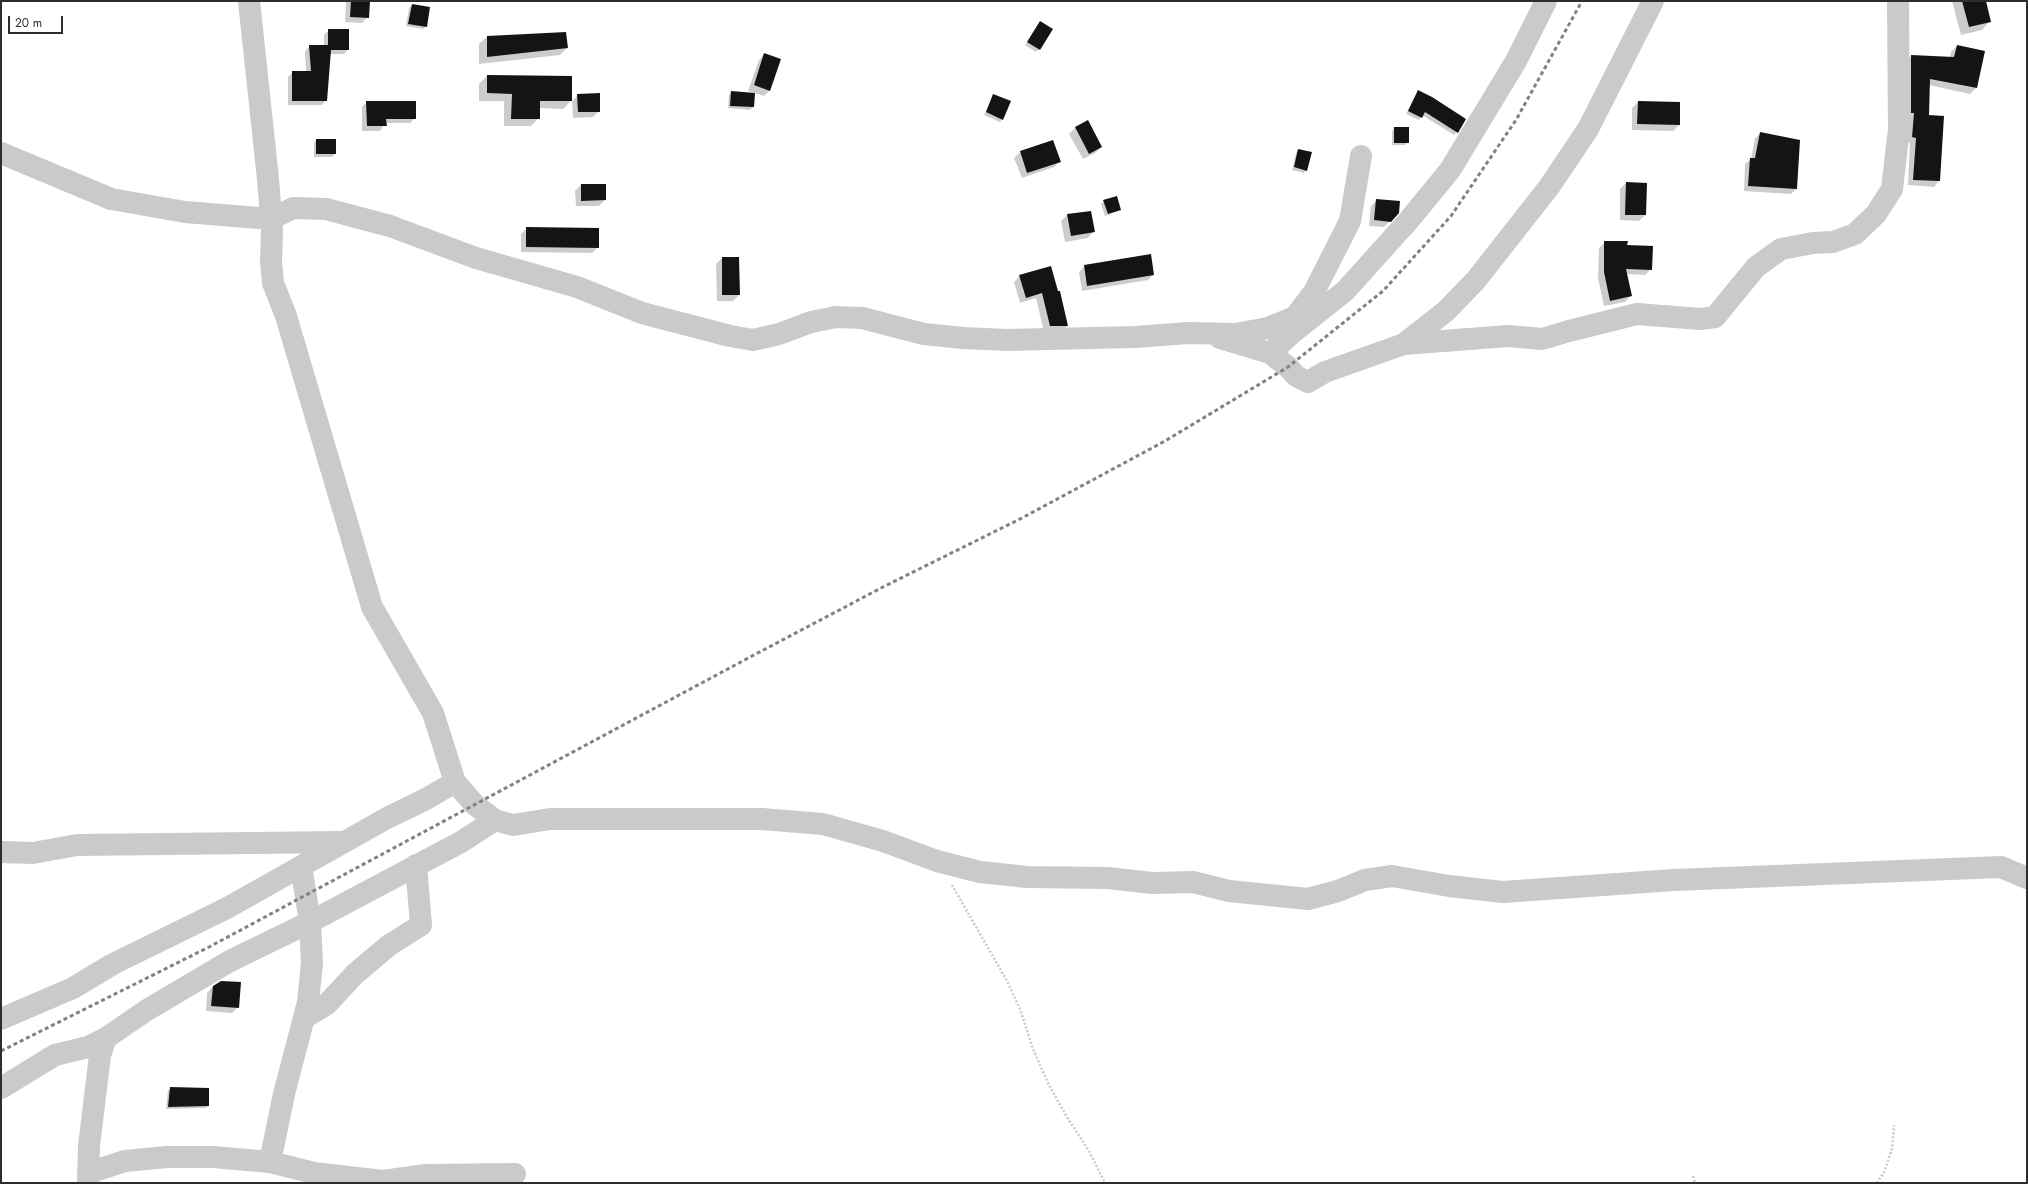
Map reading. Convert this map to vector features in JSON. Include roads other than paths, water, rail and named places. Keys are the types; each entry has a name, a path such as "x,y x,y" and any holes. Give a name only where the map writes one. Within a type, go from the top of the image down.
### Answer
{"street":[{"path":"249,1 271,220 271,262 273,283 286,316 372,607 433,712 454,782 475,804 495,820 513,825 550,818 762,820 823,824 883,841 937,861 980,872 1027,877 1108,878 1152,883 1193,882 1229,891 1308,899 1338,891 1365,880 1392,876 1449,886 1503,892 1674,880 2001,867 2027,878"},
{"path":"1270,353 1295,330 1345,291 1409,220 1450,170 1516,61 1546,1"},
{"path":"1404,344 1446,312 1476,280 1549,187 1588,129 1652,1"},
{"path":"1207,334 1228,342 1270,353 1288,367 1296,376 1308,382 1325,372 1404,344 1508,336 1542,339 1569,330 1637,314 1701,319 1716,317 1756,267 1781,249 1833,242 1855,234 1876,214 1892,189 1899,129 1898,1"},
{"path":"1,153 111,200 185,212 271,220 293,208 326,210 390,226 476,258 578,287 642,313 730,336 754,340 779,334 811,322 836,317 862,318 924,334 1007,340 1235,334 1268,328 1295,317 1314,292 1350,221 1361,156"},
{"path":"1,1019 73,988 113,964 226,908 387,818 426,800 454,782"},
{"path":"1,1088 56,1055 88,1047 106,1038 147,1010 230,961 310,922 461,842 495,820"},
{"path":"1,852 33,853 77,845 346,842"},
{"path":"304,1018 327,1004 355,974 388,946 421,925 416,865"},
{"path":"270,1162 284,1094 308,1002 312,963 310,922 301,866"},
{"path":"106,1038 100,1055 89,1146 88,1178 125,1161 167,1157 214,1157 270,1162 314,1173 383,1181 426,1175 516,1174"}],"railway":[{"path":"1,1051 209,947 752,656 883,587 1022,518 1165,441 1288,367 1383,291 1451,216 1516,120 1582,1"}]}
